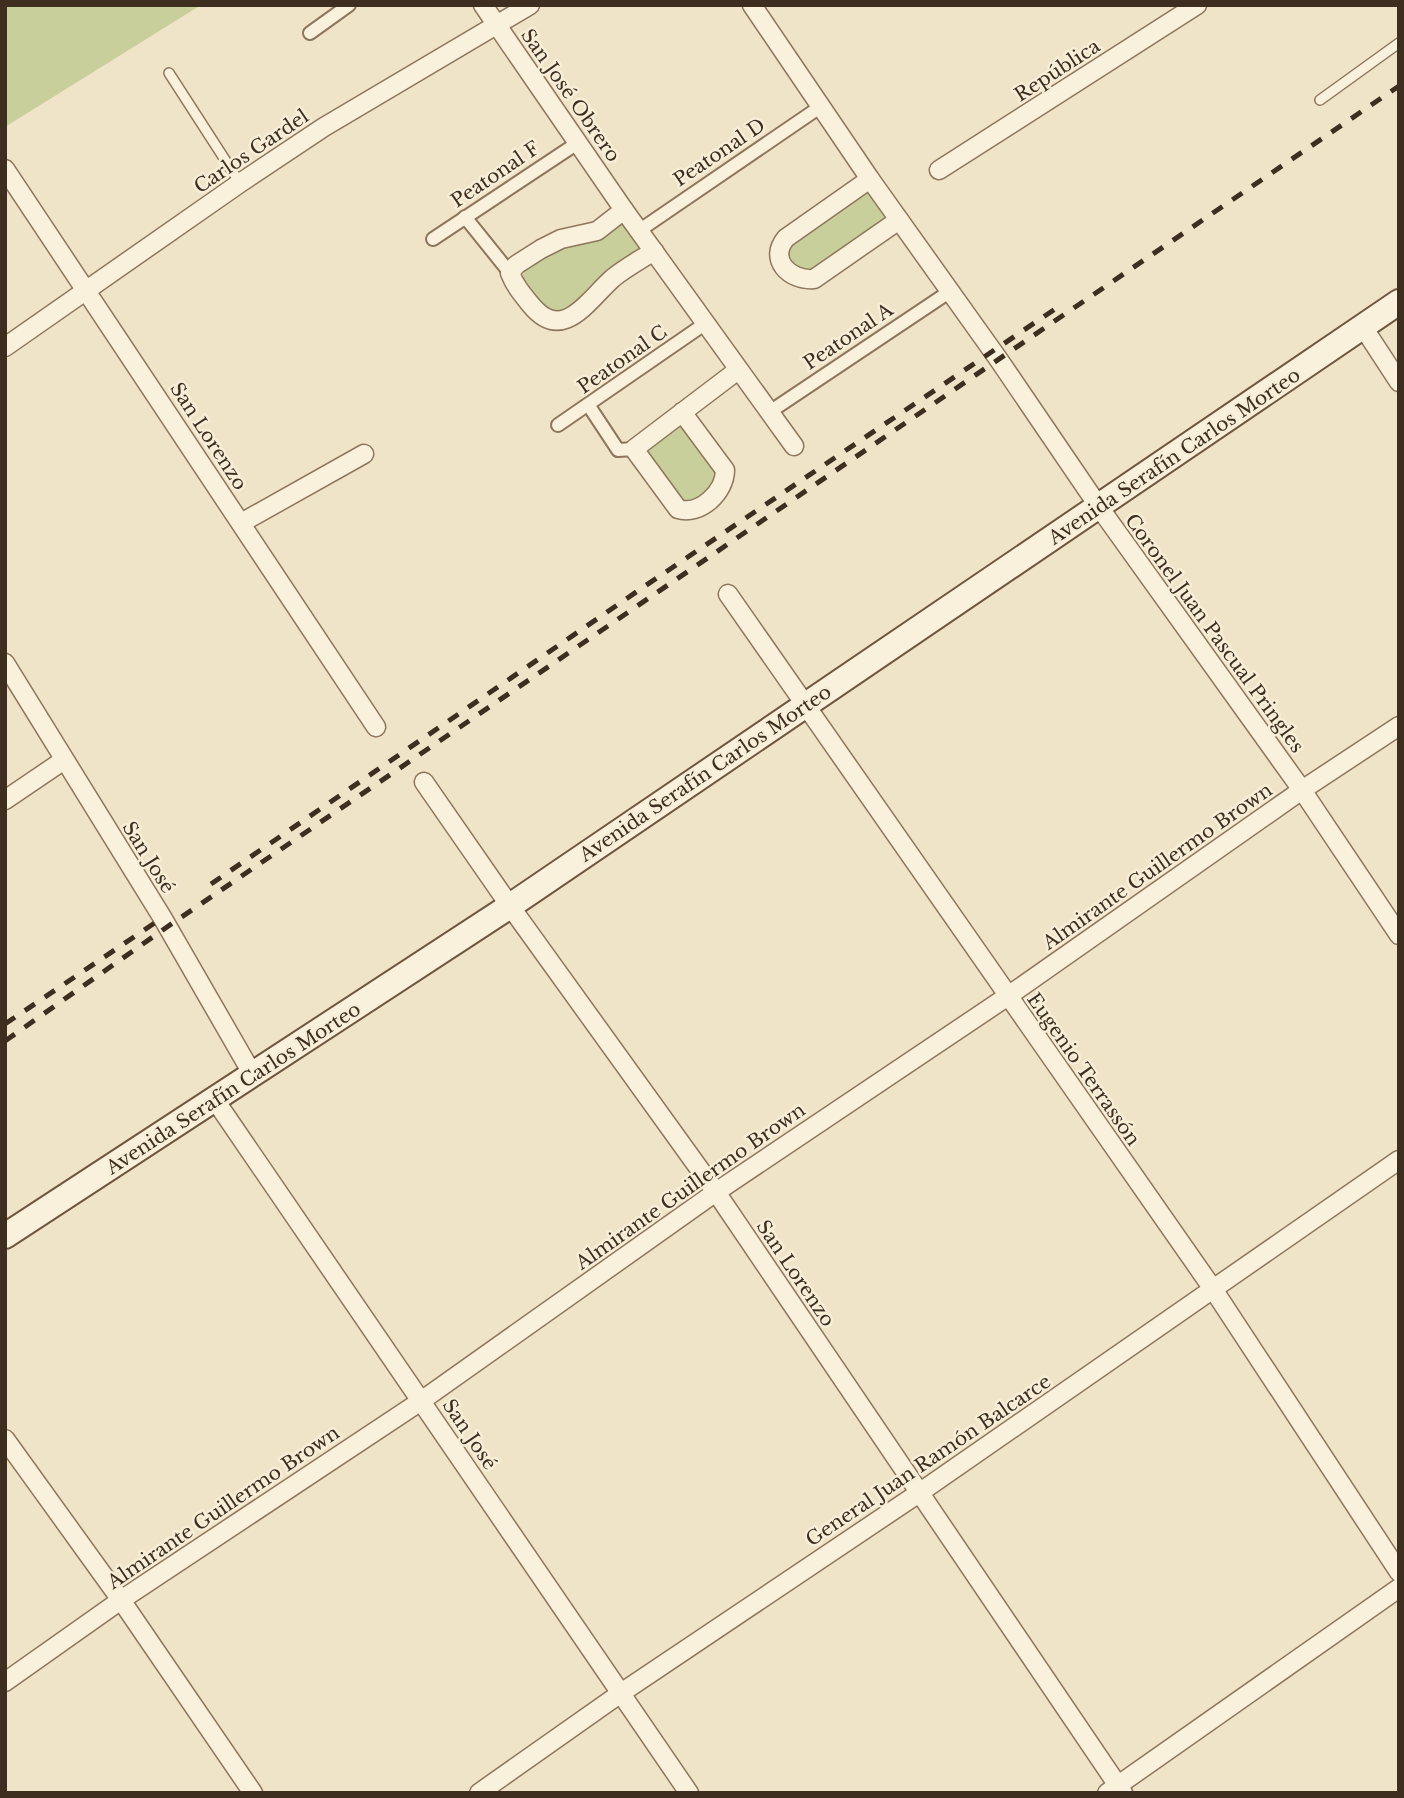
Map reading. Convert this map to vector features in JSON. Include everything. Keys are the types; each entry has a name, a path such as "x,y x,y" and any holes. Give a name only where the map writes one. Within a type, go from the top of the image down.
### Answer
{"main road":[{"name":"Avenida Serafín Carlos Morteo","path":"5,1236 509,906 1399,302"}],"street":[{"path":"310,33 349,5"},
{"name":"San José Obrero","path":"483,5 624,210 794,446"},
{"name":"Carlos Gardel","path":"5,347 324,127 530,5"},
{"name":"Coronel Juan Pascual Pringles","path":"752,5 1099,507 1302,790 1399,935"},
{"name":"República","path":"939,170 1197,5"},
{"name":"Peatonal D","path":"640,230 820,107"},
{"name":"Peatonal F","path":"433,239 579,142"},
{"name":"San Lorenzo","path":"5,169 376,727"},
{"path":"870,179 786,238 779,246 778,255 785,269 794,278 814,279 899,220"},
{"path":"510,273 516,265 541,249 561,239 597,231 624,210"},
{"path":"465,217 510,273 516,286 540,315 551,322 561,320 589,304 619,274 654,251"},
{"name":"Peatonal A","path":"768,413 949,292"},
{"name":"Peatonal C","path":"558,425 706,323"},
{"path":"1363,327 1399,382"},
{"path":"589,406 618,450 634,449 738,370"},
{"path":"634,449 678,509 686,512 707,503 725,480 725,470 682,412"},
{"path":"241,523 364,454"},
{"name":"Eugenio Terrassón","path":"728,594 1213,1289 1399,1572"},
{"name":"San José","path":"5,663 162,917 253,1075"},
{"name":"Almirante Guillermo Brown","path":"5,1682 121,1600 421,1401 716,1192 1008,996 1302,790 1399,726"},
{"path":"5,800 64,760"},
{"name":"San Lorenzo","path":"425,782 509,906 716,1192 1116,1790"},
{"name":"San José","path":"215,1100 689,1793"},
{"name":"General Juan Ramón Balcarce","path":"479,1793 621,1693 919,1493 1399,1160"},
{"path":"5,1439 121,1600 253,1793"},
{"path":"1116,1790 1399,1588"}],"lane":[{"path":"1320,100 1399,43"},
{"path":"169,73 240,183"}],"green space":[{"path":"5,5 201,5 5,127"},
{"path":"866,188 887,219 812,270 798,272 790,259 791,243"},
{"path":"622,221 639,249 607,272 596,288 569,306 557,311 538,305 523,280 527,267 557,250 601,236"},
{"path":"680,423 717,469 719,477 698,501 680,500 644,451"}],"railway":[{"path":"5,1041 167,927 1399,86"},
{"path":"211,884 1061,305"},
{"path":"5,1024 162,918"}]}
